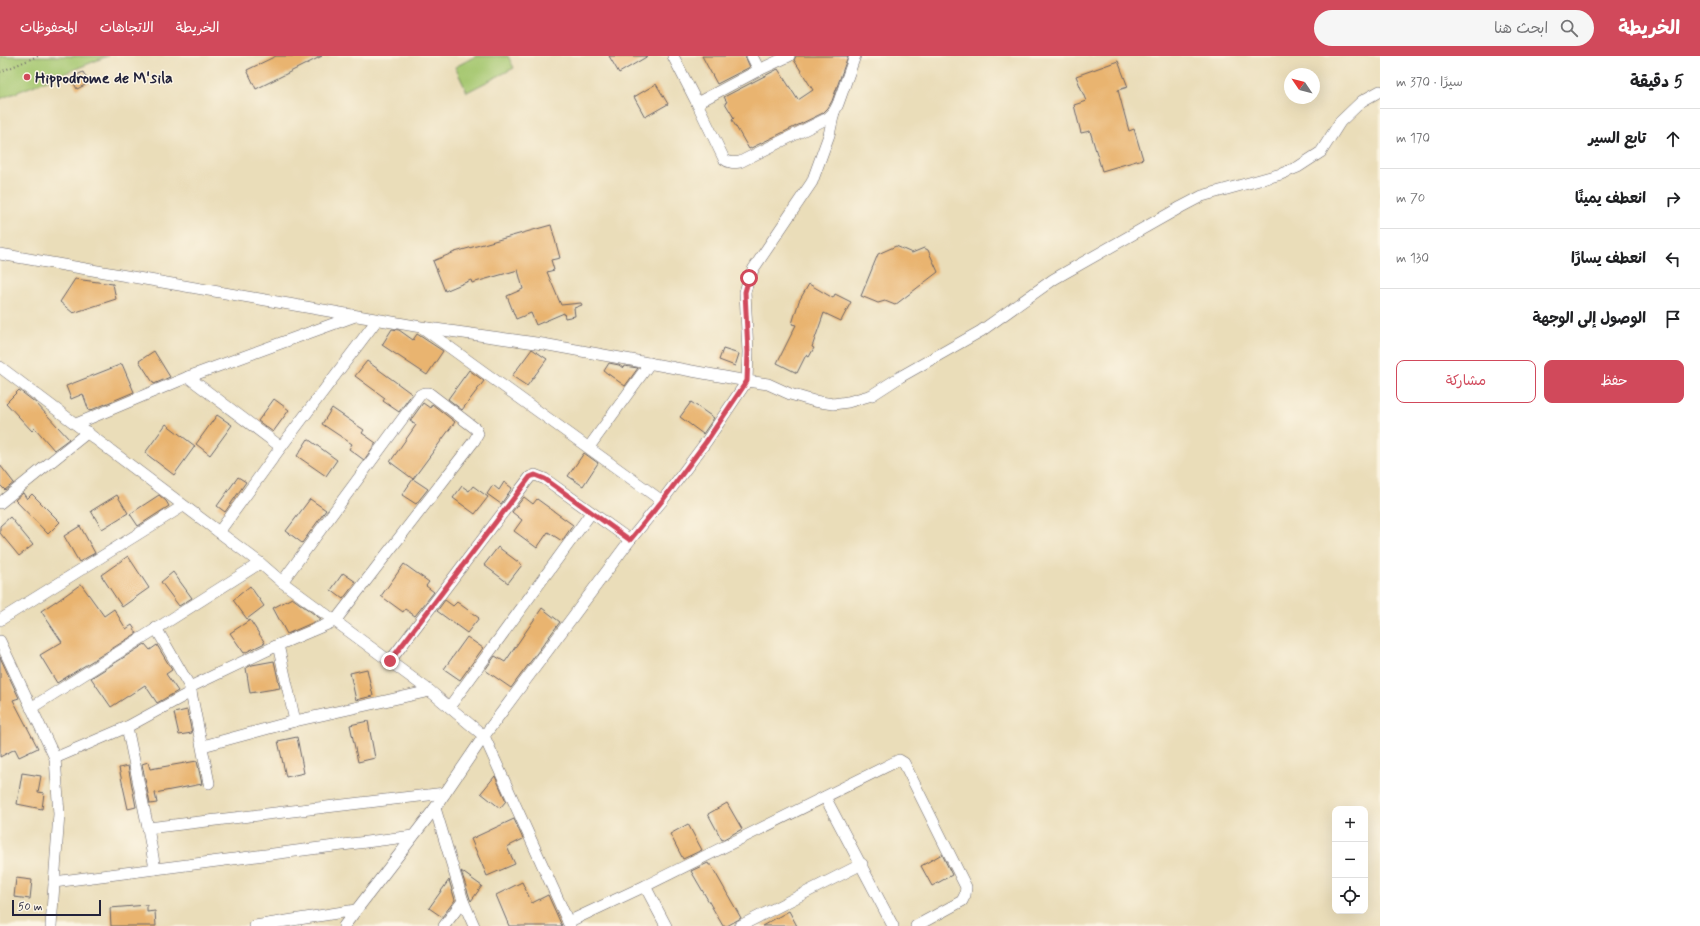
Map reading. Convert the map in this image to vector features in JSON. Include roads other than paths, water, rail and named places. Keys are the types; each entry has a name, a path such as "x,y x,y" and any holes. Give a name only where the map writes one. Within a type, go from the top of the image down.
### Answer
{"street":[{"path":"673,56 724,159 728,162 740,162 823,122 834,112"},
{"path":"752,56 759,70"},
{"path":"697,103 789,56"},
{"path":"344,926 435,808 484,736 630,540 662,501 706,442 747,381 748,352 746,286 754,268 812,182 829,135 834,112 855,56"},
{"path":"0,254 377,320 544,344 747,381 761,382 790,394 814,401 833,404 848,402 872,395 900,377 981,332 1054,279 1202,196 1281,174 1298,167 1321,152 1340,122 1362,100 1380,91"},
{"path":"76,424 188,377 356,316"},
{"path":"219,532 377,320"},
{"path":"421,327 662,501"},
{"path":"589,447 650,363"},
{"path":"2,372 88,432 183,506 260,563 282,582 450,706 484,736 569,924 899,760 903,761 966,887 962,901 916,926"},
{"path":"188,377 281,447"},
{"path":"55,758 127,727 191,690 278,645 334,621 477,436 476,429 452,409 429,393 420,395 282,582"},
{"path":"0,503 88,432"},
{"path":"390,661 530,477 535,475 545,479 630,540"},
{"path":"0,620 183,506"},
{"path":"450,706 591,513"},
{"path":"31,708 260,563"},
{"path":"156,628 191,690 209,782"},
{"path":"0,641 55,758 59,814 51,926"},
{"path":"278,645 295,721"},
{"path":"203,746 295,721 430,691"},
{"path":"127,727 155,869"},
{"path":"148,828 445,794"},
{"path":"826,797 893,926"},
{"path":"435,808 464,901 474,926"},
{"path":"54,882 413,836"},
{"path":"740,926 862,864"},
{"path":"645,886 666,926"},
{"path":"444,926 464,901"},
{"path":"255,926 356,910"}],"place":[{"name":"Hippodrome de M'sila","path":"27,77"}]}
